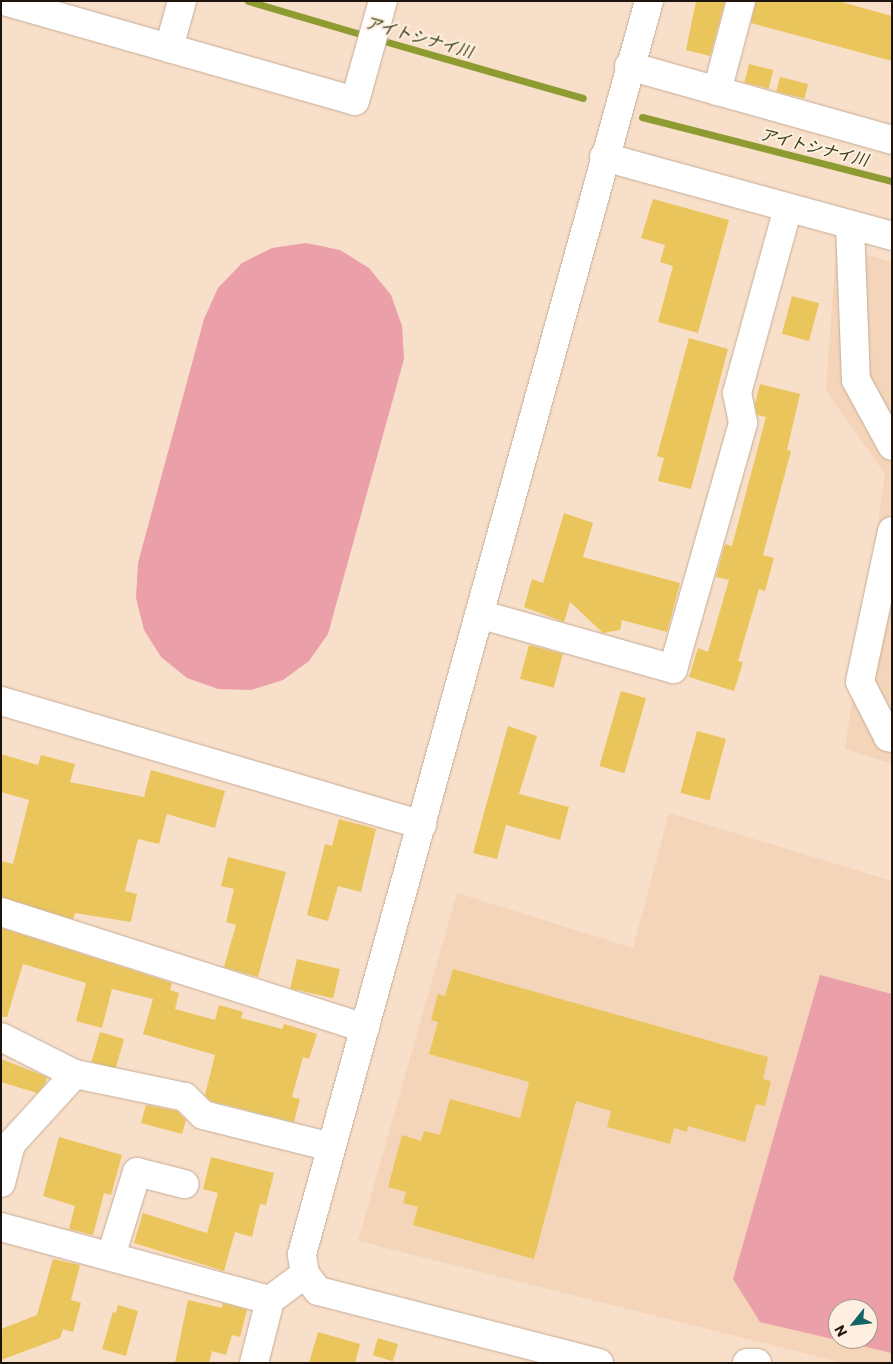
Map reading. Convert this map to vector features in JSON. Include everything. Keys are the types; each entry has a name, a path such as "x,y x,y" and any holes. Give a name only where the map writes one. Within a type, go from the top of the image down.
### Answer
{"street":[{"path":"4,1 355,100 382,6"},
{"path":"598,1363 522,1353 318,1291 305,1274 302,1254 422,825 627,72 649,1"},
{"path":"717,91 740,1"},
{"path":"169,48 181,5"},
{"path":"627,72 717,91 892,140"},
{"path":"604,157 892,236"},
{"path":"479,614 674,669 743,423 737,392 788,208"},
{"path":"850,225 856,380 892,446"},
{"path":"892,531 860,682 888,737 892,738"},
{"path":"1,701 422,825"},
{"path":"1,912 365,1028"},
{"path":"1,1037 75,1074 186,1096 203,1115 332,1147"},
{"path":"1,1183 11,1144 75,1074"},
{"path":"110,1256 137,1172 184,1184"},
{"path":"1,1227 270,1300"},
{"path":"254,1363 270,1300 305,1274"},
{"path":"747,1363 757,1363"}],"shaded area":[{"path":"306,243 340,250 369,268 391,295 402,326 404,359 328,634 309,661 283,680 251,690 218,689 187,678 161,657 144,630 136,598 138,563 204,319 218,288 242,263 272,248"},
{"path":"836,246 892,262 892,764 845,749 885,474 826,391"},
{"path":"669,813 892,881 892,1363 843,1363 358,1241 457,893 633,948"},
{"path":"820,975 892,994 892,1353 875,1349 878,1349 878,1299 828,1299 828,1338 760,1322 733,1279"}],"building":[{"path":"696,1 725,1 710,56 686,50"},
{"path":"756,1 838,1 892,16 892,61 751,23"},
{"path":"749,64 773,70 769,88 744,82"},
{"path":"780,77 808,84 805,99 776,92"},
{"path":"653,199 729,220 698,333 658,322 673,266 660,262 665,245 641,238"},
{"path":"792,296 819,303 809,341 782,334"},
{"path":"689,338 728,349 691,489 658,481 664,458 657,456"},
{"path":"760,384 800,394 787,450 791,451 763,555 774,558 765,591 759,589 738,661 743,662 734,691 689,677 698,648 708,652 729,580 716,577 725,544 732,546 766,417 757,415 755,404"},
{"path":"564,513 593,523 583,557 680,583 667,632 622,620 620,630 603,633 570,602 564,622 524,607 532,579 543,583"},
{"path":"529,645 563,654 554,688 520,679"},
{"path":"621,691 646,698 624,773 600,766"},
{"path":"508,726 537,736 519,794 569,807 560,840 506,825 497,859 473,853"},
{"path":"697,731 726,739 709,801 680,793"},
{"path":"1,754 38,765 41,755 75,764 70,782 144,797 151,770 225,791 215,828 167,814 159,844 138,839 125,891 137,894 131,922 75,913 73,919 1,897 1,861 13,864 29,800 1,792"},
{"path":"339,819 376,829 361,892 338,886 328,921 307,915 325,844 332,846"},
{"path":"228,857 286,872 258,977 224,967 236,925 226,922 234,889 221,886"},
{"path":"1,928 172,983 170,990 179,993 175,1009 215,1020 219,1005 243,1012 241,1018 282,1029 284,1024 317,1034 309,1059 303,1057 292,1097 300,1099 294,1122 211,1101 205,1095 215,1055 143,1034 153,999 112,989 102,1028 76,1021 86,983 23,964 7,1017 1,1017"},
{"path":"297,959 340,969 333,998 290,988"},
{"path":"453,969 768,1057 763,1079 771,1081 765,1106 756,1104 745,1142 688,1126 687,1132 674,1128 670,1144 607,1127 611,1111 576,1101 534,1259 413,1225 418,1207 403,1203 406,1192 388,1187 402,1135 421,1141 424,1131 440,1135 450,1099 520,1118 529,1082 429,1054 438,1022 431,1020 438,994 445,996"},
{"path":"100,1032 124,1039 115,1069 91,1062"},
{"path":"1,1059 47,1077 45,1084 37,1093 1,1082"},
{"path":"146,1105 177,1111 186,1120 182,1134 141,1123"},
{"path":"59,1137 122,1155 111,1195 104,1193 93,1235 69,1229 75,1206 43,1196"},
{"path":"211,1157 274,1173 266,1205 260,1204 252,1237 235,1232 224,1271 134,1243 143,1213 207,1233 218,1193 203,1189"},
{"path":"53,1259 80,1265 71,1300 81,1303 73,1332 63,1329 60,1338 1,1360 1,1329 37,1315"},
{"path":"188,1300 222,1308 223,1303 247,1310 240,1337 232,1335 226,1355 212,1351 209,1363 175,1363"},
{"path":"118,1305 138,1311 126,1356 102,1349 113,1312 116,1313"},
{"path":"318,1332 360,1344 355,1363 309,1363"},
{"path":"378,1338 398,1344 393,1361 373,1355"}],"waterway":[{"name":"アイトシナイ川","path":"248,1 367,36"},
{"name":"アイトシナイ川","path":"377,39 583,98"},
{"name":"アイトシナイ川","path":"642,117 892,181"}]}
